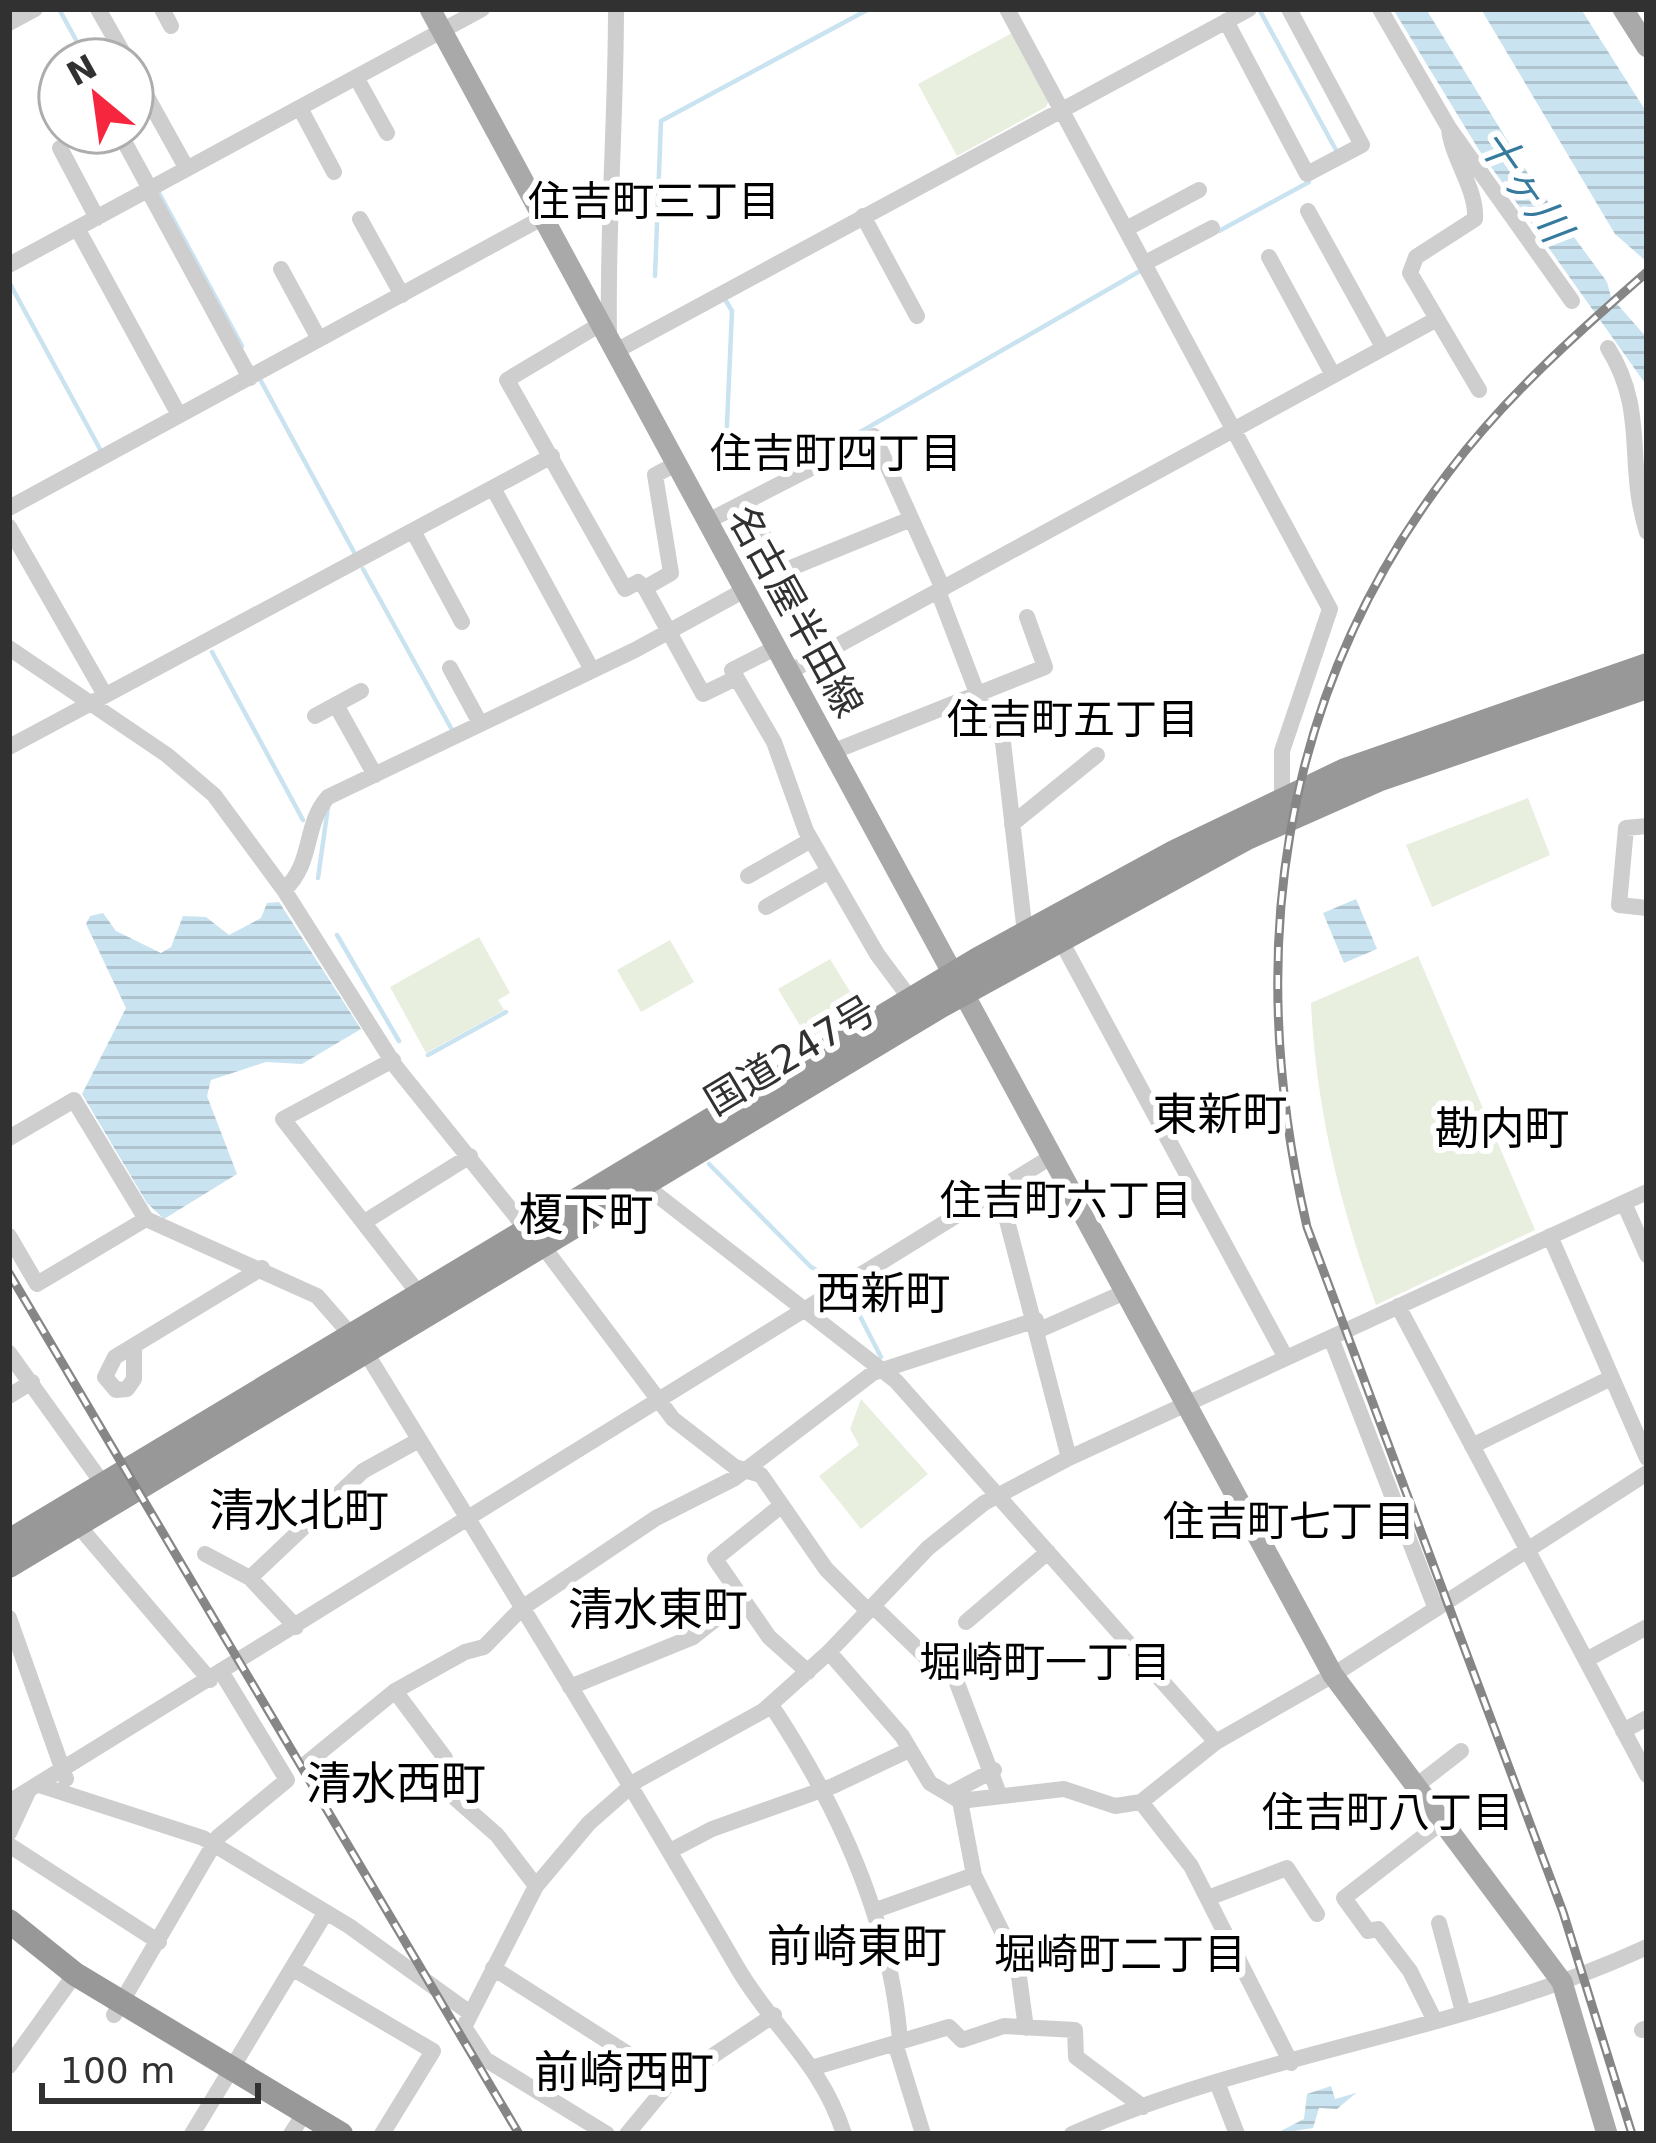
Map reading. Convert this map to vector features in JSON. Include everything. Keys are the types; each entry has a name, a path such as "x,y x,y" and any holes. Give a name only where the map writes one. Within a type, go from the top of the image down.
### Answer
{"highway":[{"name":"国道247号","path":"9,1541 357,1344 419,1294 643,1184 958,985 1025,932 1282,797 1647,665"},
{"name":"国道247号","path":"9,1565 912,1001 1060,939 1293,815 1647,687"},
{"path":"9,1921 70,1980"},
{"path":"9,1943 227,2075 300,2126 341,2134"}],"main road":[{"name":"名古屋半田線","path":"430,9 1333,1675 1562,1982"},
{"path":"1623,9 1647,47"},
{"path":"1562,1982 1607,2134"}],"street":[{"path":"10,20 35,9"},
{"path":"98,9 113,36"},
{"path":"162,9 171,26"},
{"path":"9,265 482,9"},
{"path":"608,340 605,243 616,118 616,9"},
{"path":"1007,9 1330,609 1282,751 1282,797"},
{"path":"736,678 704,694 645,588 638,582 625,589 507,380 608,340 863,216 1249,9"},
{"path":"1226,21 1307,174 1362,145 1289,9"},
{"path":"1380,9 1449,128 1572,302"},
{"path":"356,77 387,133"},
{"path":"299,108 334,172"},
{"path":"156,113 187,169"},
{"path":"1449,128 1451,152 1476,208 1471,226 1410,264 1479,390"},
{"path":"63,156 98,218"},
{"path":"132,156 250,377"},
{"path":"1126,229 1199,190"},
{"path":"1308,211 1383,347"},
{"path":"863,216 917,316"},
{"path":"9,508 542,218"},
{"path":"360,219 402,295"},
{"path":"77,228 179,416"},
{"path":"1145,263 1212,228"},
{"path":"1269,257 1333,375"},
{"path":"281,269 319,339"},
{"path":"789,672 1437,319"},
{"path":"1608,348 1627,378 1628,399 1642,416 1634,485 1647,532"},
{"path":"706,522 874,436 940,590 976,693 1003,742 1025,932"},
{"path":"9,747 552,456"},
{"path":"645,588 671,573 655,475 674,464"},
{"path":"493,488 592,670"},
{"path":"747,501 782,572 911,519"},
{"path":"9,527 98,700"},
{"path":"413,531 462,622"},
{"path":"284,890 305,865 323,801 743,591"},
{"path":"832,752 1045,667 1027,617"},
{"path":"9,648 98,700 214,795 284,890 392,1060 658,1400 701,1444 761,1475 826,1569 933,1664 954,1676 994,1770 999,1794"},
{"path":"775,648 732,670 774,742 811,840 877,954 912,1001"},
{"path":"450,668 481,723"},
{"path":"315,716 361,691"},
{"path":"336,705 375,775"},
{"path":"1012,824 1097,755"},
{"path":"1647,826 1626,828 1618,905 1647,908"},
{"path":"748,876 811,840"},
{"path":"766,907 829,871"},
{"path":"1060,939 1286,1358"},
{"path":"392,1060 283,1119 419,1294"},
{"path":"9,1138 74,1100 146,1219 316,1295 357,1344 419,1440 672,1850 754,1997 815,2066 844,2134"},
{"path":"366,1221 470,1156"},
{"path":"9,1802 1051,1157"},
{"path":"643,1184 882,1369 1216,1742"},
{"path":"998,1190 1069,1458"},
{"path":"607,2134 485,2059 464,2027 536,1886 589,1823 632,1786 771,1705 928,1548 995,1499 1069,1458 1647,1192"},
{"path":"1624,1203 1647,1256"},
{"path":"9,1236 38,1284 146,1219"},
{"path":"1550,1237 1612,1378 1640,1426 1647,1458"},
{"path":"134,1347 262,1268"},
{"path":"307,1763 395,1691 447,1661 484,1647 522,1608 631,1533 717,1489 882,1369 1037,1326 1125,1292"},
{"path":"1398,1306 1647,1775"},
{"path":"1331,1338 1436,1609"},
{"path":"9,1353 103,1484"},
{"path":"1472,1446 1612,1378"},
{"path":"9,1396 32,1382"},
{"path":"250,1578 363,1471 419,1440"},
{"path":"829,1652 930,1783 955,1797 1064,1789 1115,1806 1141,1802 1216,1742 1333,1675 1647,1472"},
{"path":"782,1504 715,1558 769,1637 808,1672"},
{"path":"77,1524 216,1677 287,1780 242,1814 215,1845 118,2009"},
{"path":"965,1622 1048,1552"},
{"path":"205,1554 250,1578 296,1627"},
{"path":"570,1687 693,1637 741,1599"},
{"path":"9,1618 62,1772 75,1796"},
{"path":"1586,1660 1647,1627"},
{"path":"395,1691 445,1758 448,1787 497,1834 536,1886"},
{"path":"771,1705 821,1791 876,1910 894,1983 897,2042 923,2134"},
{"path":"1623,1731 1647,1718"},
{"path":"672,1850 712,1829 821,1791 909,1750"},
{"path":"1416,1786 1461,1751"},
{"path":"955,1797 994,1770"},
{"path":"34,1788 75,1796 186,1831 215,1845 326,1912 470,2013"},
{"path":"9,1833 34,1788"},
{"path":"955,1797 974,1875 1017,1962 1026,2027"},
{"path":"1141,1802 1180,1850 1208,1898 1291,2063"},
{"path":"1435,2020 1410,1971 1378,1929 1368,1931 1344,1898 1442,1822"},
{"path":"9,1845 159,1942"},
{"path":"1208,1898 1286,1868 1317,1914"},
{"path":"876,1910 974,1875"},
{"path":"192,2134 326,1912"},
{"path":"1439,1923 1463,2012"},
{"path":"1072,2134 1144,2107 1562,1982 1647,1947"},
{"path":"292,1968 433,2051 382,2134"},
{"path":"493,1968 672,2083"},
{"path":"9,2066 70,1980"},
{"path":"627,2134 672,2083 774,2015"},
{"path":"815,2066 949,2027 962,2040 1004,2026 1075,2030 1076,2057 1144,2107"},
{"path":"1218,2085 1237,2134"}],"green space":[{"path":"1012,33 1049,100 1046,107 957,156 918,84"},
{"path":"1528,798 1550,855 1432,907 1406,845"},
{"path":"479,937 510,993 498,1000 504,1010 426,1053 390,987"},
{"path":"670,940 694,982 641,1012 617,970"},
{"path":"1418,956 1535,1230 1376,1305 1332,1156 1318,1081 1311,1003"},
{"path":"830,959 860,1008 808,1039 778,989"},
{"path":"861,1399 928,1474 861,1529 819,1476 859,1445 850,1429"}],"water":[{"name":"十ヶ川","path":"1393,9 1426,9 1530,177 1607,282 1611,297 1647,338 1647,386 1479,150"},
{"path":"1481,9 1581,9 1647,113 1647,262 1615,234"},
{"path":"1356,899 1377,949 1344,963 1323,913"},
{"path":"279,902 361,1029 302,1064 266,1062 211,1080 207,1096 237,1174 164,1219 147,1203 82,1094 126,1008 86,924 90,916 103,913 116,931 161,953 171,947 183,916 206,917 229,935 261,918 267,903"},
{"path":"1331,2086 1335,2099 1356,2093 1337,2109 1319,2108 1313,2128 1275,2134 1304,2119 1307,2094"}],"waterway":[{"path":"59,9 74,36"},
{"path":"655,276 661,121 869,9"},
{"path":"1259,9 1336,150"},
{"path":"1219,231 1309,182"},
{"path":"159,193 242,346"},
{"path":"726,301 732,311 726,446 829,450 1140,271"},
{"path":"9,282 100,449"},
{"path":"261,381 355,554"},
{"path":"363,569 451,728"},
{"path":"212,652 303,820"},
{"path":"318,878 328,807"},
{"path":"337,935 399,1041"},
{"path":"428,1055 506,1012"},
{"path":"709,1164 811,1267 833,1279"},
{"path":"848,1293 881,1357"}],"railway":[{"path":"1632,2134 1563,1912 1307,1227 1288,1127 1279,1028 1279,930 1290,834 1312,739 1345,648 1390,559 1448,473 1493,418 1647,272"},
{"path":"9,1273 519,2134"}],"district":[{"name":"住吉町三丁目","path":"654,201"},
{"name":"住吉町四丁目","path":"836,453"},
{"name":"住吉町五丁目","path":"1073,719"},
{"name":"東新町","path":"1220,1114"},
{"name":"勘内町","path":"1502,1128"},
{"name":"住吉町六丁目","path":"1066,1200"},
{"name":"榎下町","path":"586,1214"},
{"name":"西新町","path":"883,1293"},
{"name":"清水北町","path":"299,1510"},
{"name":"住吉町七丁目","path":"1289,1521"},
{"name":"清水東町","path":"658,1609"},
{"name":"堀崎町一丁目","path":"1045,1662"},
{"name":"清水西町","path":"396,1783"},
{"name":"住吉町八丁目","path":"1388,1812"},
{"name":"前崎東町","path":"857,1946"},
{"name":"堀崎町二丁目","path":"1120,1954"},
{"name":"前崎西町","path":"624,2072"}]}
